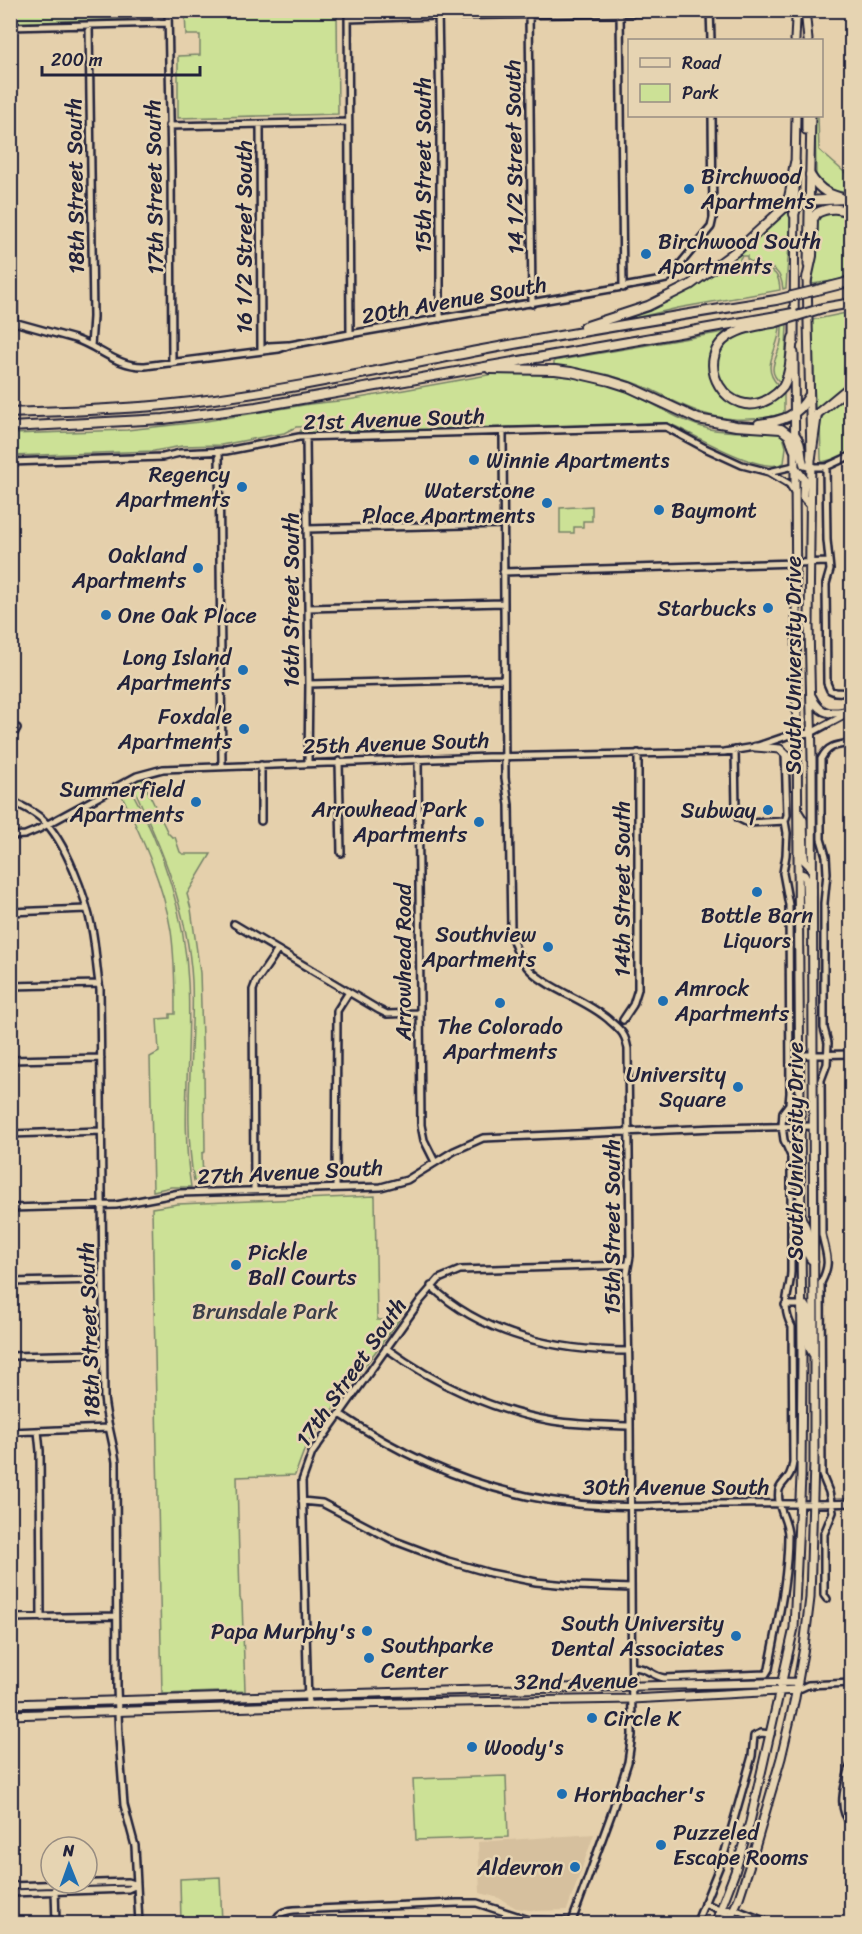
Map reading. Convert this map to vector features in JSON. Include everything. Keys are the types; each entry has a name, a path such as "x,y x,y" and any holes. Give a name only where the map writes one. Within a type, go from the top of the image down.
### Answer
{"highway":[{"path":"548,338 648,306 690,285 739,249 785,207 790,198 795,163"},
{"path":"810,174 817,187 828,194 849,200"},
{"path":"794,214 800,203 810,200 849,200"},
{"path":"807,279 812,256 813,219 816,213 833,208 846,210 852,215"},
{"path":"10,413 112,409 216,399 309,384 548,338 776,300 817,291 852,279"},
{"path":"817,291 852,287"},
{"path":"794,338 783,387 775,395 763,402 751,405 736,402 720,389 716,379 714,358 716,348 740,330 777,319 852,303"},
{"path":"10,427 164,419 256,407 473,368 777,319"},
{"path":"473,368 555,370 591,376 628,387 698,419 736,426 781,429 789,435 794,449"},
{"path":"811,457 817,414 852,385"},
{"path":"736,426 775,421 795,414 803,407 809,396"}],"main road":[{"path":"795,39 796,19 802,11 806,19 808,39"},
{"name":"South University Drive","path":"715,1923 735,1872 750,1822 794,1628 800,1504 802,1305 794,492 796,117"},
{"path":"806,117 810,174"},
{"name":"South University Drive","path":"729,1920 766,1812 797,1686 810,1598 814,1262 810,694 811,457 807,279 811,117"},
{"path":"795,434 801,443 804,465 811,467"},
{"path":"794,466 804,479 803,497 810,505"},
{"path":"810,694 815,705 823,712 831,714 852,711"},
{"path":"755,747 780,749 797,765"},
{"path":"798,812 803,820 805,861 811,867"},
{"path":"798,873 804,875 806,879 807,909 811,918"},
{"path":"801,1216 807,1230 806,1252 810,1260 814,1262"},
{"path":"802,1305 808,1310 809,1347 814,1356"},
{"name":"32nd Avenue","path":"10,1715 506,1700 632,1699 797,1686"},
{"name":"32nd Avenue","path":"10,1704 308,1695 781,1687"}],"street":[{"name":"17th Street South","path":"168,10 172,363"},
{"path":"348,10 350,334"},
{"path":"348,19 438,13 835,10"},
{"path":"710,11 711,39"},
{"path":"620,12 623,288"},
{"name":"15th Street South","path":"438,13 440,319"},
{"name":"14 1/2 Street South","path":"529,13 532,304"},
{"path":"10,27 168,23"},
{"name":"18th Street South","path":"89,25 91,346"},
{"path":"10,74 12,322"},
{"name":"20th Avenue South","path":"12,322 91,346 132,366 172,363 261,350 269,346 290,345 666,279 711,227 713,218 712,117"},
{"path":"169,126 348,122"},
{"name":"16 1/2 Street South","path":"260,124 261,350"},
{"name":"21st Avenue South","path":"10,462 163,457 180,453 219,452 306,437 666,427 742,465 769,472 789,484 794,492"},
{"name":"15th Street South","path":"502,433 505,778 509,805 513,946 531,972 599,1012 624,1035 628,1049 632,1735 628,1762 600,1848 571,1923"},
{"name":"16th Street South","path":"306,437 308,763"},
{"path":"219,452 222,766"},
{"path":"811,467 826,467 852,455"},
{"name":"21st Avenue South","path":"769,472 794,466"},
{"path":"826,467 830,576 826,584 827,683 830,690 852,693"},
{"path":"307,530 504,525"},
{"path":"504,572 829,562"},
{"path":"308,608 503,603"},
{"path":"309,684 504,679"},
{"path":"811,733 852,711"},
{"path":"10,741 17,728"},
{"name":"25th Avenue South","path":"10,836 25,835 143,774 163,769 339,761 735,750 755,747 797,734 811,733"},
{"path":"827,1599 825,1595 824,1534 833,1512 830,1492 822,1475 821,1283 827,1270 827,1252 822,1234 821,1080 827,1064 828,1043 824,1028 824,903 827,867 821,839 821,759 828,748 852,743"},
{"path":"735,750 735,801 738,818 748,823 785,821"},
{"path":"632,1667 644,1668 657,1677 664,1678 761,1675 768,1672 782,1598 788,1530 781,1513 780,1489 792,1473 793,1462 792,1327 787,1319 785,1305 792,1272 791,1156 784,1140 782,1126 783,1112 789,1104 790,1094 789,905 783,873 787,833 785,752"},
{"name":"14th Street South","path":"622,1020 633,1005 638,989 640,845 638,753"},
{"name":"Arrowhead Road","path":"418,759 421,1125 424,1140 435,1162"},
{"path":"339,761 341,853"},
{"path":"261,765 261,821"},
{"name":"18th Street South","path":"10,800 41,818 52,830 68,860 92,928 99,984 104,1397 116,1462 117,1701 123,1800 135,1846 139,1923"},
{"path":"811,867 827,867"},
{"path":"10,912 87,909"},
{"path":"234,924 387,1014 420,1013"},
{"path":"254,1191 253,990 278,950"},
{"path":"10,986 99,984"},
{"path":"336,1188 337,1011 349,992"},
{"path":"800,1055 852,1054"},
{"path":"10,1060 101,1058"},
{"name":"27th Avenue South","path":"10,1208 131,1203 174,1194 379,1187 414,1176 454,1151 483,1138 813,1126"},
{"path":"10,1134 102,1131"},
{"path":"814,1262 827,1260"},
{"path":"628,1265 460,1270 447,1275 431,1286 446,1299 478,1318 522,1337 557,1346 594,1351 628,1351"},
{"path":"10,1282 104,1280"},
{"name":"17th Street South","path":"308,1695 302,1501 302,1481 306,1467 312,1453 431,1286"},
{"path":"785,1305 802,1305"},
{"path":"386,1348 432,1378 471,1397 510,1411 561,1422 630,1426"},
{"path":"10,1356 104,1353"},
{"name":"30th Avenue South","path":"340,1414 410,1456 452,1475 488,1487 532,1497 606,1506 852,1503"},
{"path":"10,1432 108,1428"},
{"path":"38,1431 41,1618"},
{"path":"302,1501 322,1503 395,1540 448,1561 490,1573 547,1583 631,1588"},
{"path":"10,1618 116,1616"},
{"name":"32nd Avenue","path":"797,1686 852,1683"},
{"path":"308,1695 308,1706"},
{"path":"696,1923 724,1855 752,1756 754,1736 761,1733 771,1734"},
{"path":"852,1760 843,1803 844,1815 852,1824"},
{"path":"99,1889 128,1889 137,1885"},
{"path":"10,1886 39,1887"},
{"path":"10,1893 39,1890"},
{"path":"55,1895 56,1923"},
{"path":"275,1923 277,1916 284,1911 294,1910 477,1903 529,1920 571,1923"},
{"path":"705,1903 720,1910 729,1920 746,1923"},
{"path":"720,1910 734,1909 772,1923"}],"shaded area":[{"path":"594,1834 567,1910 536,1911 516,1908 499,1898 480,1893 478,1842"}],"green space":[{"path":"10,11 128,11 128,19 11,23"},
{"path":"185,11 337,11 338,114 178,118 178,56 200,55 200,35 186,35"},
{"path":"815,117 818,117 819,150 851,178 851,193 827,190 819,185 816,175"},
{"path":"792,202 786,288 783,289 775,270 753,263 747,259 747,256 742,256 740,261 776,274 780,290 635,318 634,315 686,291 716,272 782,215"},
{"path":"834,212 851,219 851,273 839,280 812,284 817,222 822,215"},
{"path":"851,312 851,382 815,411 812,320"},
{"path":"787,324 785,370 781,383 776,379 773,365 781,343 782,325"},
{"path":"780,325 770,364 770,371 778,385 763,396 749,400 737,397 726,389 719,379 716,366 719,353 732,338 752,330"},
{"path":"730,331 716,343 710,357 709,372 714,386 723,398 735,405 750,408 770,403 784,389 784,413 748,419 712,416 616,377 554,365 554,361"},
{"path":"499,373 549,374 598,382 630,393 678,417 709,429 734,432 778,431 782,433 786,447 784,463 760,464 744,459 668,423 299,434 301,430 328,428 328,426 296,427 284,433 221,445 182,446 154,451 11,456 11,434 127,430 200,422 348,400"},
{"path":"851,390 851,449 841,457 822,462 820,423 824,412"},
{"path":"592,506 592,521 583,521 583,527 574,527 574,533 560,533 560,508"},
{"path":"141,777 168,833 175,837 180,852 183,854 211,854 187,894 200,973 204,1071 203,1183 194,1181 189,1131 192,981 189,954 179,903 171,878 153,830 131,782"},
{"path":"128,784 161,855 182,930 189,1008 186,1136 191,1187 171,1187 153,1191 150,1057 159,1052 157,1019 170,1018 170,1014 175,1014 174,962 171,931 162,894 150,858 119,789"},
{"name":"Brunsdale Park","path":"375,1196 377,1320 399,1320 306,1445 295,1475 237,1477 245,1691 162,1694 152,1208 178,1204"},
{"path":"506,1776 508,1837 416,1840 413,1779"},
{"path":"220,1877 222,1923 181,1923 180,1879"}],"place":[{"name":"Birchwood Apartments","path":"689,189"},
{"name":"Birchwood South Apartments","path":"646,254"},
{"name":"Winnie Apartments","path":"474,460"},
{"name":"Regency Apartments","path":"242,487"},
{"name":"Waterstone Place Apartments","path":"547,503"},
{"name":"Baymont","path":"659,510"},
{"name":"Oakland Apartments","path":"198,568"},
{"name":"Starbucks","path":"768,608"},
{"name":"One Oak Place","path":"106,615"},
{"name":"Long Island Apartments","path":"243,670"},
{"name":"Foxdale Apartments","path":"244,729"},
{"name":"Summerfield Apartments","path":"196,802"},
{"name":"Subway","path":"768,810"},
{"name":"Arrowhead Park Apartments","path":"479,822"},
{"name":"Bottle Barn Liquors","path":"757,892"},
{"name":"Southview Apartments","path":"548,947"},
{"name":"Amrock Apartments","path":"663,1001"},
{"name":"The Colorado Apartments","path":"500,1003"},
{"name":"University Square","path":"738,1087"},
{"name":"Pickle Ball Courts","path":"236,1265"},
{"name":"Papa Murphy's","path":"367,1631"},
{"name":"South University Dental Associates","path":"736,1636"},
{"name":"Southparke Center","path":"369,1658"},
{"name":"Circle K","path":"592,1718"},
{"name":"Woody's","path":"472,1747"},
{"name":"Hornbacher's","path":"562,1794"},
{"name":"Puzzeled Escape Rooms","path":"661,1845"},
{"name":"Aldevron","path":"575,1867"}]}
